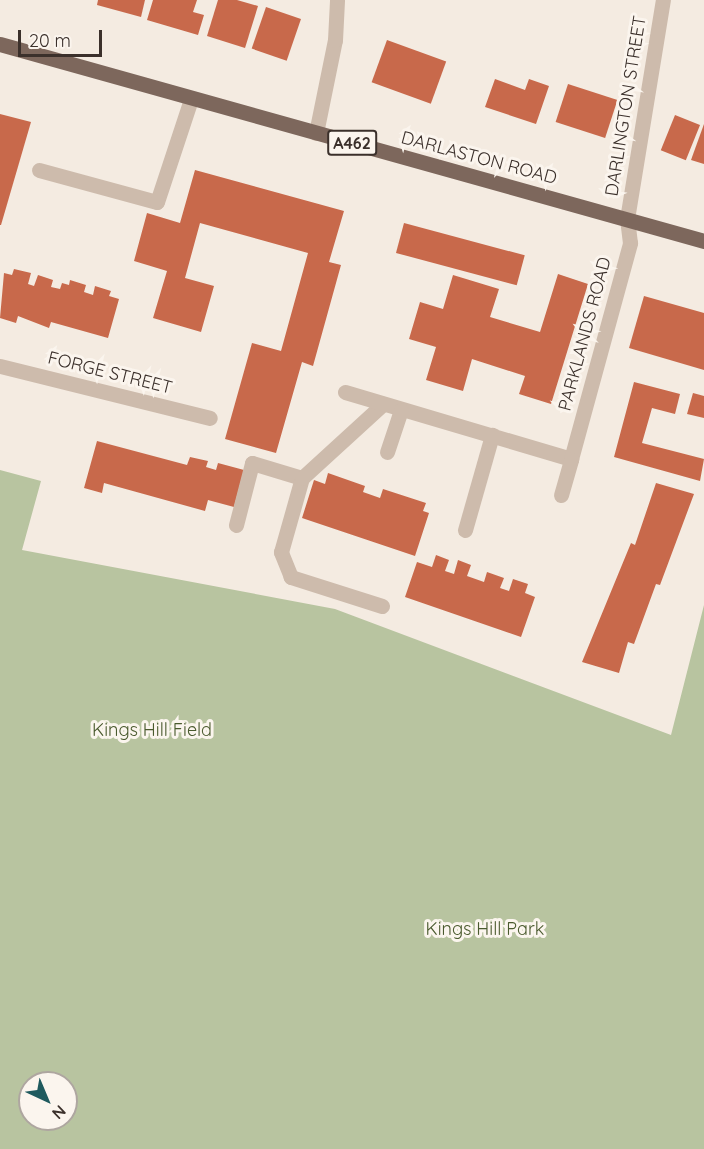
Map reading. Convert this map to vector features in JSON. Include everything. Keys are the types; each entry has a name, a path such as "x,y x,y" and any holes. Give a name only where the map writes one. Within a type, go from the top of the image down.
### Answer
{"main road":[{"name":"DARLASTON ROAD","path":"0,44 704,241"}],"street":[{"path":"316,133 335,40 337,0"},
{"name":"DARLINGTON STREET","path":"627,219 663,0"},
{"path":"39,170 157,202 190,99"},
{"name":"PARKLANDS ROAD","path":"561,495 630,243 627,219"},
{"name":"FORGE STREET","path":"0,366 210,418"},
{"path":"345,392 571,459"},
{"path":"382,606 291,577 281,552 302,478 383,404"},
{"path":"387,452 401,410"},
{"path":"465,530 492,435"},
{"path":"236,525 252,463 302,478"}],"green space":[{"path":"0,470 41,481 22,550 335,609 671,735 704,605 704,1149 0,1149"}],"building":[{"path":"98,0 145,0 141,17 97,5"},
{"path":"153,0 197,0 193,12 204,15 198,35 147,20"},
{"path":"218,0 237,0 258,6 245,48 207,36"},
{"path":"266,7 301,19 287,61 252,49"},
{"path":"387,40 446,62 431,104 372,82"},
{"path":"495,79 525,90 529,79 549,86 536,124 485,107"},
{"path":"568,84 617,100 605,138 556,122"},
{"path":"0,114 31,122 1,225 0,225"},
{"path":"675,115 700,125 686,160 661,150"},
{"path":"704,124 704,164 691,160"},
{"path":"195,170 344,211 329,262 341,265 313,366 302,362 276,453 225,439 252,343 281,351 308,253 200,223 185,278 214,286 201,332 153,318 167,271 134,261 147,213 180,223"},
{"path":"404,223 525,255 517,285 396,253"},
{"path":"14,269 31,273 28,284 34,286 38,275 53,280 51,287 60,289 62,283 69,285 70,280 86,285 84,292 93,295 95,286 111,291 109,296 119,299 108,338 51,322 49,328 18,316 16,323 0,318 4,273 12,275"},
{"path":"558,274 588,284 551,404 519,394 525,376 472,359 463,391 426,380 436,347 409,339 420,302 443,309 453,275 499,289 490,317 540,332"},
{"path":"644,296 704,313 704,370 629,348"},
{"path":"634,382 680,394 675,414 652,408 642,443 704,459 700,481 614,457"},
{"path":"693,393 704,396 704,418 687,414"},
{"path":"97,441 187,465 190,457 208,461 206,467 216,470 218,463 244,470 234,507 208,500 205,511 104,483 102,493 84,488"},
{"path":"328,473 365,486 363,492 380,498 383,489 426,503 423,511 429,513 415,556 302,518 314,480 325,484"},
{"path":"656,483 694,494 660,585 656,584 634,644 628,642 619,673 582,662 631,543 635,545"},
{"path":"436,555 449,560 445,571 454,574 458,560 471,565 467,576 484,582 487,572 504,578 500,588 509,591 513,579 528,584 525,593 535,597 521,637 405,597 417,562 432,567"}],"park label":[{"name":"Kings Hill Field","path":"152,730"},
{"name":"Kings Hill Park","path":"485,929"}]}
